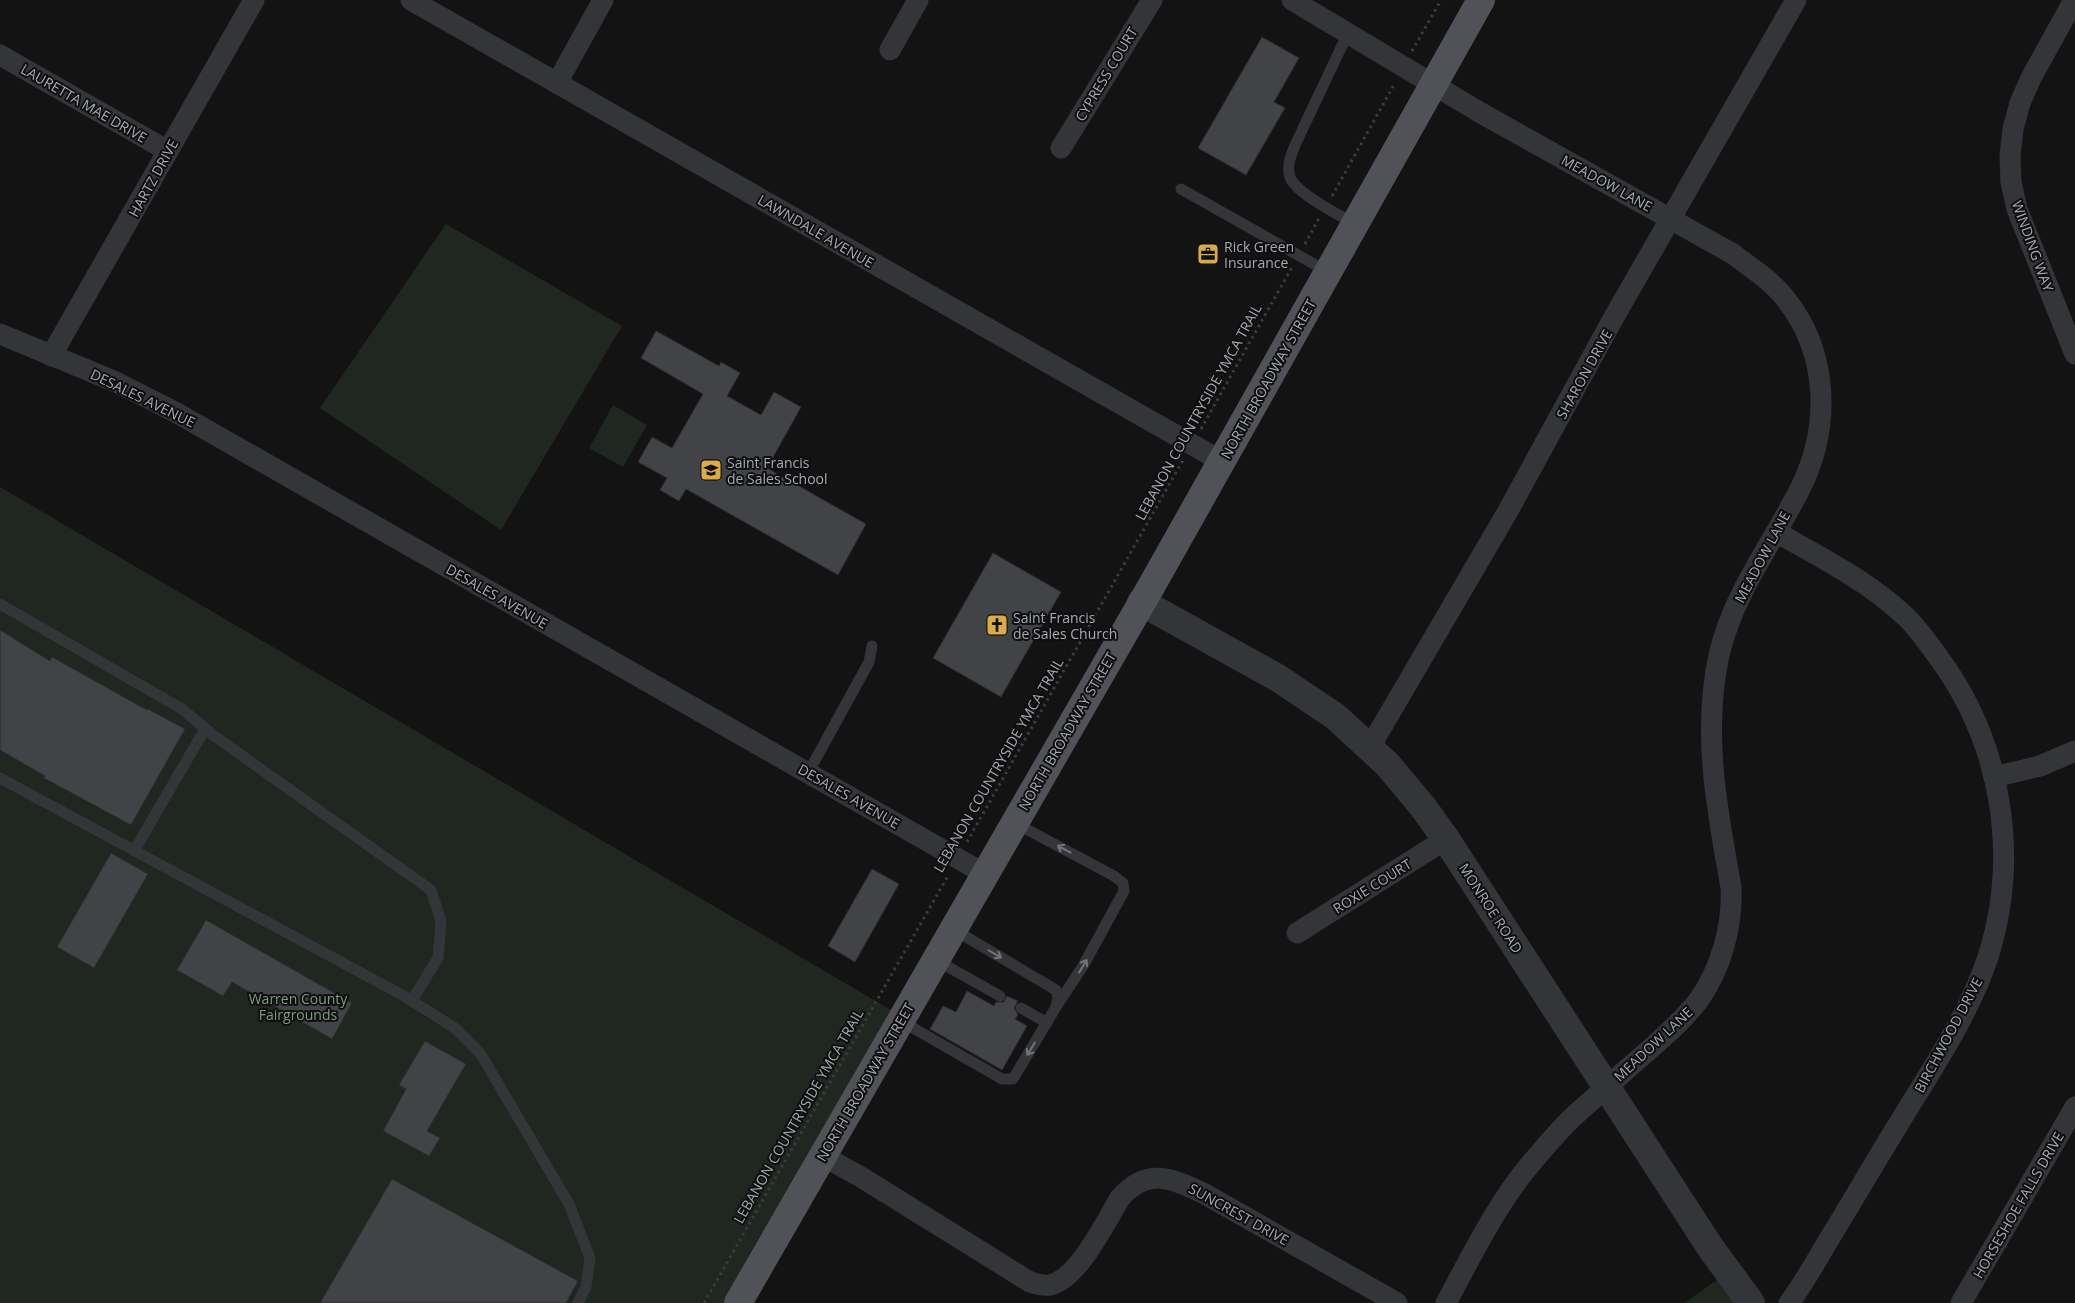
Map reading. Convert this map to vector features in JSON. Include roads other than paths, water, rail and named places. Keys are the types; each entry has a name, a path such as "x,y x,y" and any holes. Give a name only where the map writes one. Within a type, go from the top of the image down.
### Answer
{"main road":[{"name":"NORTH BROADWAY STREET","path":"738,1303 1142,602 1481,0"}],"street":[{"name":"HARTZ DRIVE","path":"52,356 254,0"},
{"name":"LAWNDALE AVENUE","path":"411,0 1222,461"},
{"path":"557,83 603,0"},
{"path":"890,50 918,0"},
{"name":"CYPRESS COURT","path":"1061,148 1152,0"},
{"name":"MEADOW LANE","path":"1292,0 1481,113 1733,254 1767,278 1785,297 1800,320 1812,345 1819,370 1822,398 1821,425 1811,464 1800,489 1733,612 1719,656 1712,707 1710,750 1715,796 1731,887 1731,914 1726,941 1717,966 1697,1002 1679,1022 1572,1118 1532,1163 1513,1188 1483,1235 1446,1303"},
{"name":"SHARON DRIVE","path":"1370,747 1508,512 1671,218 1796,0"},
{"name":"WINDING WAY","path":"2074,0 2031,78 2020,103 2013,129 2010,156 2011,182 2017,209 2075,354"},
{"name":"LAURETTA MAE DRIVE","path":"0,55 168,151"},
{"name":"DESALES AVENUE","path":"0,334 116,382 177,413 985,874"},
{"name":"BIRCHWOOD DRIVE","path":"1776,532 1872,589 1904,615 1923,635 1955,679 1984,742 1994,777 2004,836 2004,878 1998,919 1987,959 1972,997 1938,1057 1789,1303"},
{"name":"MONROE ROAD","path":"1142,602 1278,678 1336,717 1387,764 1423,806 1446,838 1710,1248 1751,1303"},
{"path":"1994,777 2040,766 2075,751"},
{"name":"ROXIE COURT","path":"1297,933 1446,838"},
{"name":"HORSESHOE FALLS DRIVE","path":"1965,1301 2075,1107"},
{"name":"SUNCREST DRIVE","path":"823,1156 861,1177 1030,1282 1050,1285 1066,1278 1076,1268 1120,1198 1128,1189 1139,1182 1152,1178 1166,1178 1178,1181 1203,1193 1397,1303"}],"lane":[{"path":"1348,33 1290,160 1288,170 1293,184 1355,224"},
{"path":"1181,189 1328,272"},
{"path":"0,604 182,709 205,728 431,890 441,921 438,958 412,1000"},
{"path":"808,773 869,662 872,646"},
{"path":"134,852 205,728"},
{"path":"0,778 134,852 412,1000 455,1028 480,1052 569,1204 590,1258 586,1287 578,1303"},
{"path":"900,1020 1002,1079 1008,1080 1013,1078 1056,1007 1084,966 1124,891 1123,883 1114,876 1015,823"},
{"path":"953,929 1056,990 1058,998 1056,1007"},
{"path":"936,960 1000,996"},
{"path":"1021,1008 1047,1023"}],"place":[{"name":"Rick Green Insurance","path":"1208,254"},
{"name":"Saint Francis de Sales School","path":"711,470"},
{"name":"Saint Francis de Sales Church","path":"997,625"}],"park label":[{"name":"Warren County Fairgrounds","path":"298,1006"}]}
